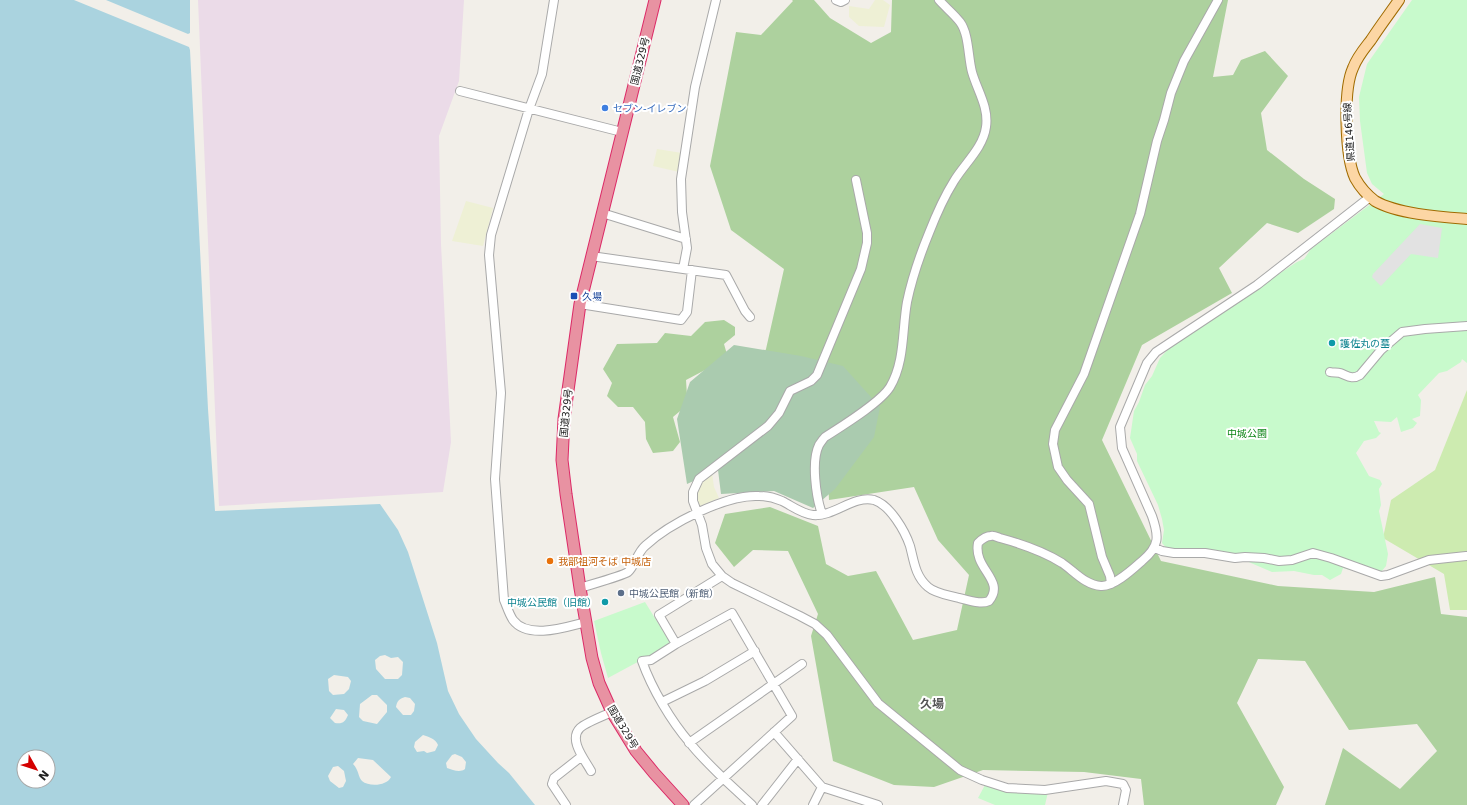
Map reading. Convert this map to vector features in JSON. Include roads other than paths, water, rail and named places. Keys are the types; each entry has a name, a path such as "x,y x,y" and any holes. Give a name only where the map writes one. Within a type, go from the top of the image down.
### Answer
{"highway":[{"name":"国道329号","path":"655,0 580,304 564,419 562,448 564,477 580,588 592,658 599,683 612,712 636,750 654,773 683,805"}],"main road":[{"name":"県道146号線","path":"1399,0 1353,67 1348,86 1347,123 1351,163 1358,183 1370,197 1386,206 1401,210 1467,219"}],"street":[{"path":"554,0 542,74 529,110 491,235 489,255 502,392 495,479 504,600 513,621 523,628 536,631 546,631 586,622"},
{"path":"684,269 687,248 682,212 681,179 695,87 716,0"},
{"path":"836,0 841,2 845,0"},
{"path":"822,514 819,505 815,478 815,465 819,445 825,437 877,401 889,389 895,378 901,356 908,300 924,246 954,181 979,146 986,127 985,108 972,71 964,33 960,22 939,0"},
{"path":"1111,584 1110,576 1102,557 1089,504 1067,480 1058,467 1052,444 1055,430 1074,395 1086,367 1140,214 1170,93 1184,61 1218,0"},
{"path":"460,91 529,110 622,132"},
{"path":"856,180 867,233 867,243 860,269 817,375 811,380 790,391 779,413 768,426 699,479 693,492 693,501 702,525 706,548 712,564 722,576 752,594 815,624 827,635 878,703 960,770 982,780 1007,788 1045,790 1106,781 1123,784 1126,790 1123,805"},
{"path":"580,588 628,572 643,547 655,538 719,502 746,496 769,496 781,500 808,514 814,515 830,512 865,499 882,503 891,512 907,538 917,572 928,587 938,592 979,603 989,601 994,594 992,581 977,555 978,543 991,535 1024,544 1049,555 1091,584 1102,587 1111,584 1123,577 1150,555 1155,548 1157,539 1156,527 1122,448 1120,427 1147,363 1156,352 1257,285 1370,197"},
{"path":"602,213 686,239"},
{"path":"592,256 726,275 744,311 750,317"},
{"path":"580,304 681,320 687,312 692,270"},
{"path":"1330,372 1340,373 1349,378 1360,375 1381,350 1402,332 1467,326"},
{"path":"1155,548 1174,553 1205,553 1235,558 1264,558 1279,561 1292,560 1313,553 1381,576 1388,575 1429,560 1466,556"},
{"path":"676,644 659,615 722,576"},
{"path":"694,805 724,779 792,716 732,613 676,644 651,660 642,661 651,683 689,743 724,779 752,805"},
{"path":"662,702 705,681 754,651"},
{"path":"689,743 802,664"},
{"path":"591,771 576,742 577,734 580,728 612,712"},
{"path":"774,732 822,787 861,802 878,805"},
{"path":"566,805 552,784 554,778 582,756"},
{"path":"762,805 798,759"},
{"path":"813,805 822,787"}],"water":[{"path":"0,0 74,0 189,47 208,409 215,511 380,504 398,530 408,552 437,643 448,691 459,714 476,739 509,773 535,805 0,805","holes":["385,655 391,658 398,657 403,662 402,675 398,679 385,679 376,669 375,660 380,656","334,675 348,677 351,681 349,689 344,694 333,695 329,691 328,679","372,695 377,695 387,705 387,712 377,724 363,721 359,717 360,704","405,697 410,698 415,704 414,711 411,715 403,715 396,707 398,702","336,709 344,710 348,715 345,721 342,723 335,723 330,718","423,735 430,737 438,745 435,751 427,753 424,751 417,752 414,747 415,742","455,754 462,757 466,762 465,769 459,771 447,768 446,763 452,755","358,758 373,760 391,777 386,782 378,785 365,783 360,778 353,764","338,766 344,771 346,781 343,787 339,788 330,781 328,776 333,767"]},
{"path":"106,0 190,0 190,33 188,34"}],"place":[{"name":"セブン-イレブン","path":"605,108"},
{"name":"久場","path":"574,296"},
{"name":"護佐丸の墓","path":"1332,343"},
{"name":"我部祖河そば 中城店","path":"550,561"},
{"name":"中城公民館（新館）","path":"621,593"},
{"name":"中城公民館（旧館）","path":"605,602"}],"district":[{"name":"久場","path":"932,704"}],"park label":[{"name":"中城公園","path":"1247,433"}]}
